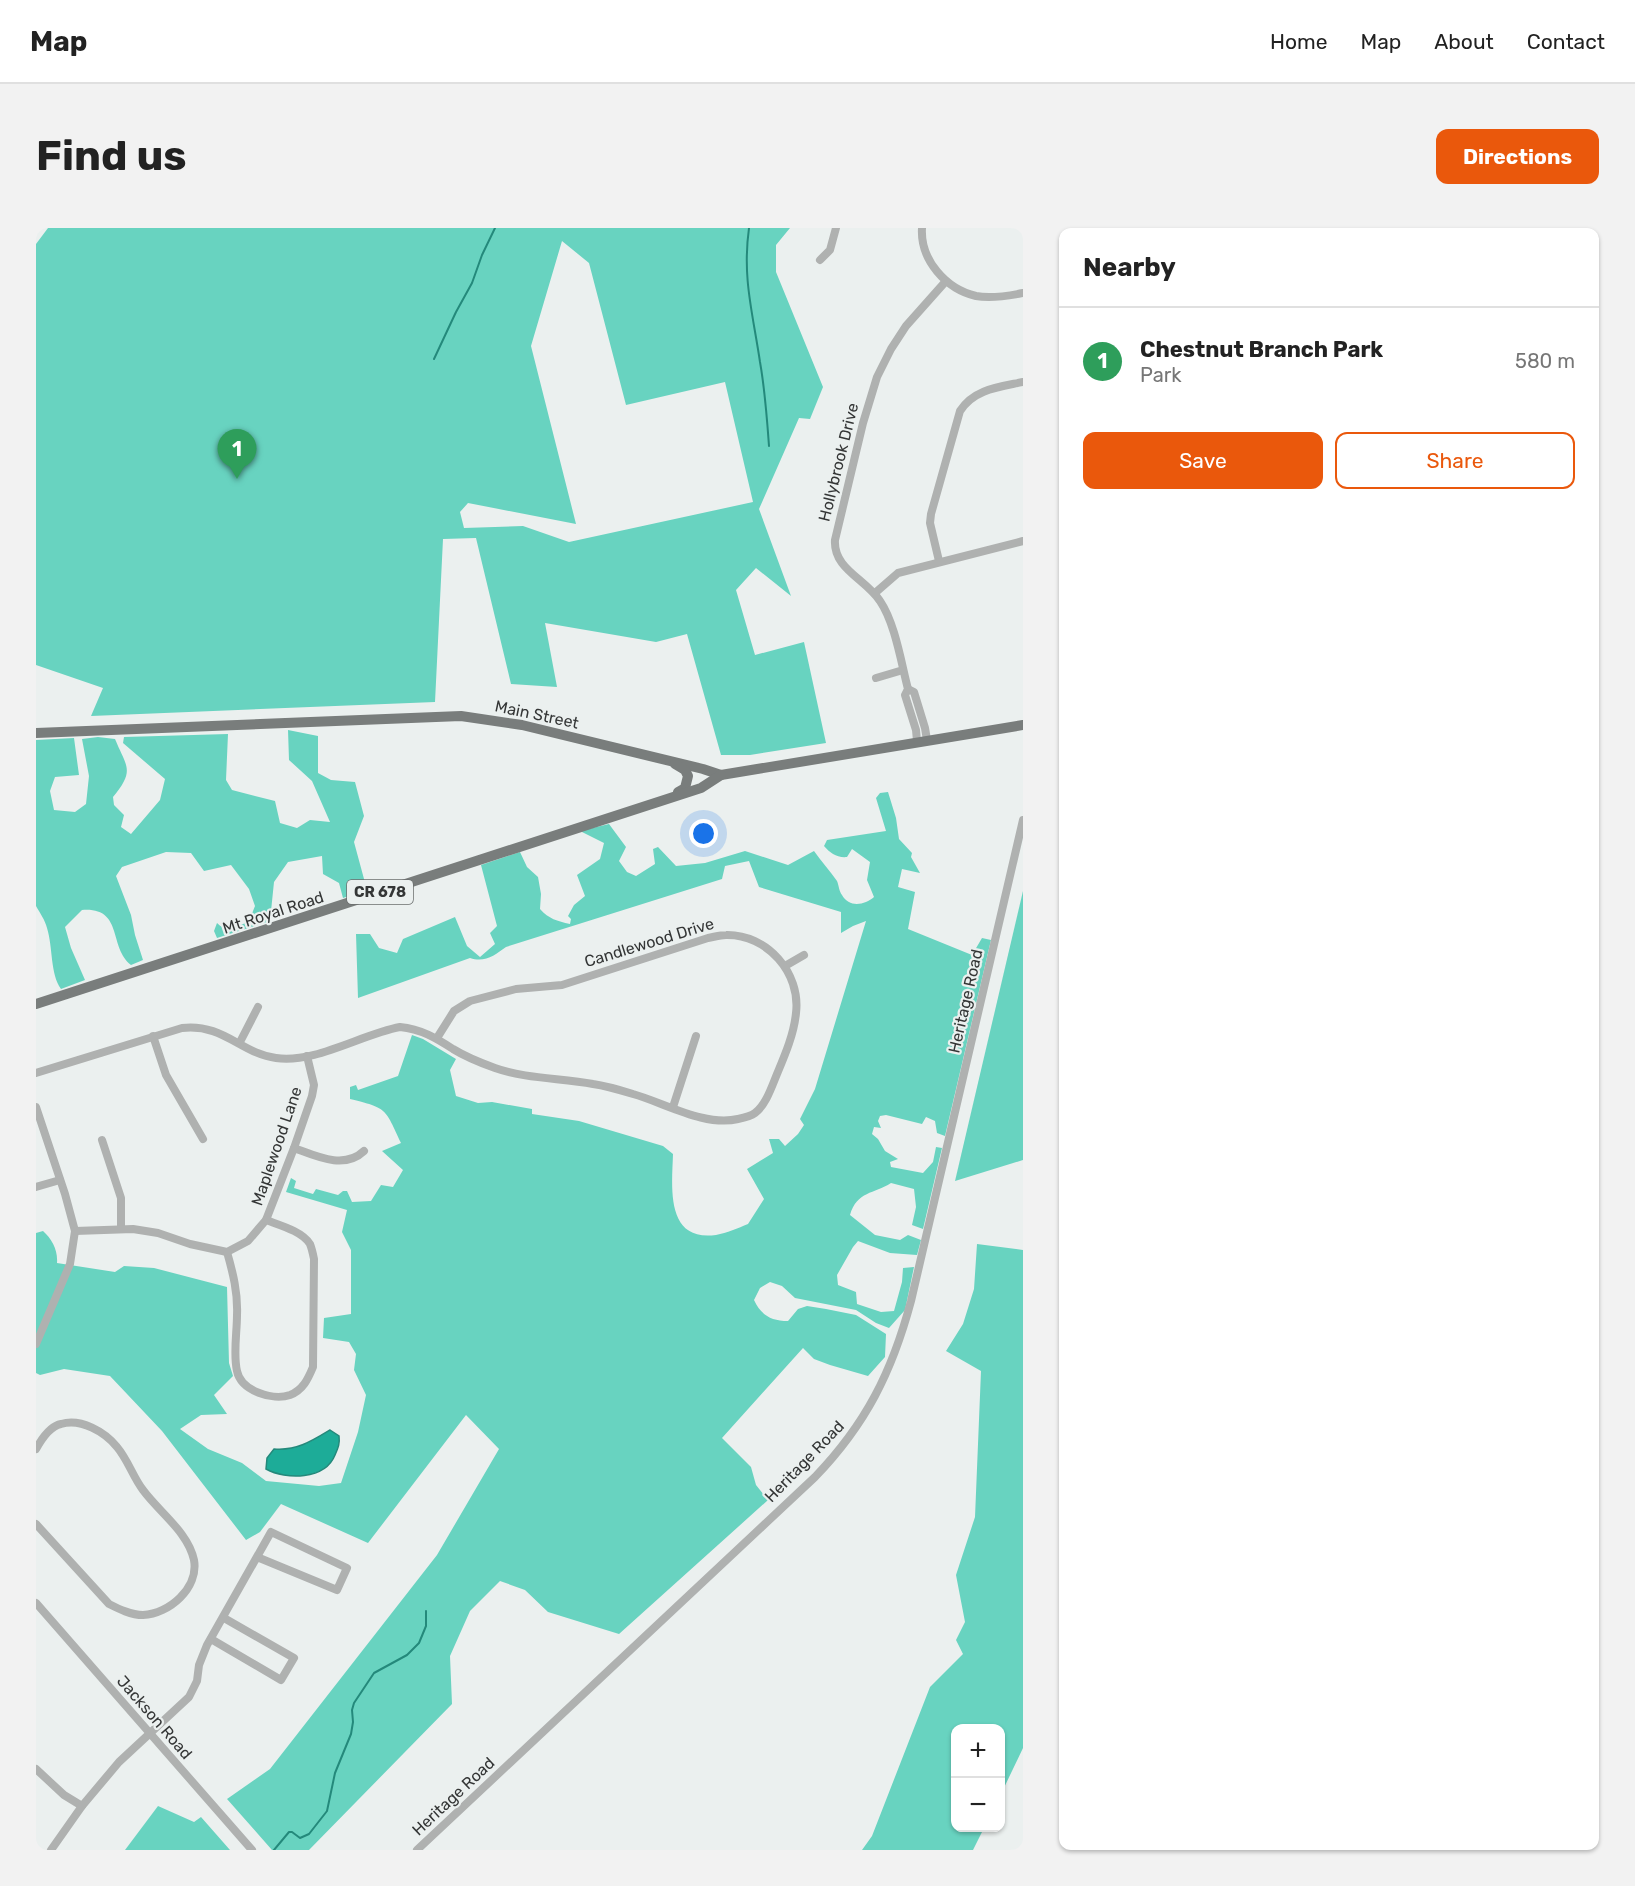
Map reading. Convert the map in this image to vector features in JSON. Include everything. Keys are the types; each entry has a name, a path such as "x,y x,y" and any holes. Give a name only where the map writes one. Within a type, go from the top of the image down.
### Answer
{"main road":[{"name":"Main Street","path":"36,733 461,716 511,723 722,775 1023,725"},
{"path":"661,759 680,766 688,776 685,788 671,797"},
{"name":"Mt Royal Road","path":"36,1004 705,786 722,775"}],"street":[{"path":"820,260 830,250 836,228"},
{"path":"922,228 925,250 932,265 946,281 977,296 1022,296"},
{"name":"Hollybrook Drive","path":"922,740 925,728 914,692 908,689 886,612 875,593 838,559 834,547 837,525 877,377 910,321 946,281"},
{"path":"939,561 930,523 931,514 960,411 965,403 980,392 1023,382"},
{"path":"875,593 898,573 1023,541"},
{"path":"876,678 903,670"},
{"name":"Heritage Road","path":"417,1850 815,1476 844,1446 869,1409 894,1357 911,1301 1023,820"},
{"name":"Candlewood Drive","path":"437,1038 454,1011 470,1001 516,989 562,985 708,938 726,935 753,941 777,957 785,966"},
{"path":"36,1073 171,1030 191,1027 216,1032 273,1058 293,1059 400,1027 412,1028 437,1038 455,1050 498,1069 594,1084 709,1120 725,1122 755,1113 763,1104 781,1065 796,1013 793,981 785,966 804,955"},
{"path":"240,1042 258,1007"},
{"path":"153,1036 166,1075 203,1139"},
{"path":"673,1107 696,1036"},
{"name":"Maplewood Lane","path":"227,1251 248,1241 266,1220 294,1148 314,1085 307,1056"},
{"path":"36,1107 75,1231 70,1264 36,1344"},
{"path":"102,1140 121,1198 121,1228"},
{"path":"294,1148 340,1161 358,1156 363,1150"},
{"path":"36,1187 60,1180"},
{"path":"75,1231 121,1228 144,1230 189,1244 227,1251 236,1287 237,1371 246,1386 279,1398 300,1390 309,1378 313,1367 314,1259 309,1243 297,1233 266,1220"},
{"path":"36,1449 39,1435 59,1424 76,1423 89,1427 111,1440 143,1490 185,1539 194,1563 192,1576 186,1589 170,1607 144,1615 120,1609 109,1604 36,1524"},
{"path":"51,1850 82,1806 119,1762 189,1697 197,1681 202,1656 226,1614 257,1557 271,1532 347,1568 337,1590 257,1557"},
{"name":"Jackson Road","path":"36,1603 252,1850"},
{"path":"211,1639 281,1680 294,1658 226,1614"},
{"path":"36,1770 64,1795 82,1806"}],"shaded area":[{"path":"48,228 790,228 776,245 776,272 823,387 810,419 799,418 759,509 791,596 756,568 736,590 755,655 804,642 826,743 750,755 721,755 687,634 656,642 545,623 557,687 511,684 476,538 443,539 435,702 91,716 103,688 36,665 36,244","holes":["562,241 589,263 626,405 725,382 753,502 569,542 523,526 464,528 460,512 468,503 576,524 531,346"]},
{"path":"288,730 318,736 318,773 331,780 355,782 364,816 354,842 367,890 343,898 339,883 323,874 322,856 288,862 274,882 270,921 217,938 214,931 217,923 229,929 249,921 255,906 249,889 231,865 204,871 191,853 166,852 122,867 116,876 131,915 143,960 131,965 124,957 110,921 95,911 82,910 65,927 71,948 85,980 61,989 53,968 46,925 36,906 36,740 74,738 79,775 55,777 50,791 54,810 75,812 86,804 89,776 82,739 98,737 115,739 127,769 124,781 113,797 114,805 124,815 121,827 131,834 160,800 165,779 123,743 124,737 228,734 226,780 232,790 275,801 280,823 297,828 310,820 330,822 312,781 289,760"},
{"path":"888,792 896,818 899,839 912,853 911,857 920,873 902,869 898,887 915,892 908,929 972,955 982,938 991,940 945,1136 937,1133 935,1121 926,1117 922,1124 886,1115 880,1116 878,1121 881,1128 874,1127 872,1134 885,1151 898,1159 890,1162 891,1167 923,1173 933,1162 936,1147 942,1148 923,1229 912,1225 916,1207 914,1189 891,1183 862,1197 853,1207 850,1215 875,1235 900,1240 908,1235 921,1240 917,1255 890,1253 858,1241 837,1275 838,1285 856,1292 857,1304 881,1312 894,1311 902,1282 903,1268 914,1267 905,1310 889,1328 876,1323 856,1310 795,1298 782,1286 770,1282 760,1288 754,1300 763,1313 782,1321 788,1321 798,1309 807,1306 856,1315 886,1334 885,1357 868,1376 814,1359 803,1348 722,1438 751,1467 756,1485 768,1500 619,1634 548,1612 525,1590 500,1581 470,1611 450,1656 452,1704 309,1850 272,1850 227,1799 270,1769 437,1555 499,1449 466,1415 368,1543 281,1504 260,1532 246,1540 162,1431 110,1376 64,1369 40,1375 36,1373 36,1233 43,1231 54,1245 57,1263 115,1272 124,1266 154,1268 227,1287 229,1363 233,1376 214,1395 227,1414 201,1415 180,1429 208,1449 242,1463 266,1481 319,1486 341,1483 358,1432 366,1395 354,1370 356,1354 349,1342 323,1338 324,1318 351,1314 351,1250 342,1232 347,1210 286,1192 291,1178 296,1181 294,1188 313,1194 316,1189 338,1195 347,1191 352,1202 371,1201 381,1185 393,1187 403,1170 382,1151 401,1143 388,1116 378,1108 350,1099 350,1087 356,1085 358,1090 398,1076 412,1035 423,1039 456,1059 450,1070 456,1096 478,1103 492,1102 532,1109 532,1114 579,1121 663,1146 673,1154 673,1196 675,1210 680,1221 688,1230 699,1235 728,1232 748,1224 764,1199 747,1169 773,1153 769,1139 779,1139 785,1146 804,1125 800,1119 815,1089 866,921 841,933 841,912 759,887 749,861 725,866 722,879 506,947 485,959 470,958 358,998 356,934 370,934 379,948 397,953 403,939 455,917 467,946 480,957 495,944 490,933 497,926 481,865 520,852 527,867 538,877 541,894 540,909 554,919 570,924 571,919 568,916 574,905 585,896 577,875 600,859 604,843 580,831 609,824 626,847 619,861 627,872 636,876 655,864 653,849 658,847 676,866 705,863 745,851 788,865 814,851 837,881 845,899 857,904 866,902 874,897 867,880 870,862 852,849 847,857 840,857 824,846 827,840 886,831 876,798 880,793"},
{"path":"1023,891 1023,1160 955,1181"},
{"path":"977,1244 1023,1250 1023,1748 1005,1786 1005,1724 951,1724 951,1832 982,1832 973,1850 862,1850 872,1836 930,1687 963,1654 956,1640 965,1622 956,1575 975,1517 981,1371 946,1351 963,1324 974,1289"},
{"path":"330,1430 339,1436 339,1444 330,1463 323,1469 304,1476 294,1476 274,1473 266,1469 267,1458 274,1449 297,1447"},
{"path":"158,1806 194,1822 201,1817 230,1850 125,1850"}],"waterway":[{"path":"434,359 472,283 495,228"},
{"path":"749,228 748,280 767,414 769,446"},
{"path":"274,1850 289,1832 300,1838 309,1834 327,1811 335,1773 351,1734 354,1703 374,1673 407,1655 419,1643 426,1626 426,1611"}],"place":[{"name":"Chestnut Branch Park","path":"237,479"}]}
